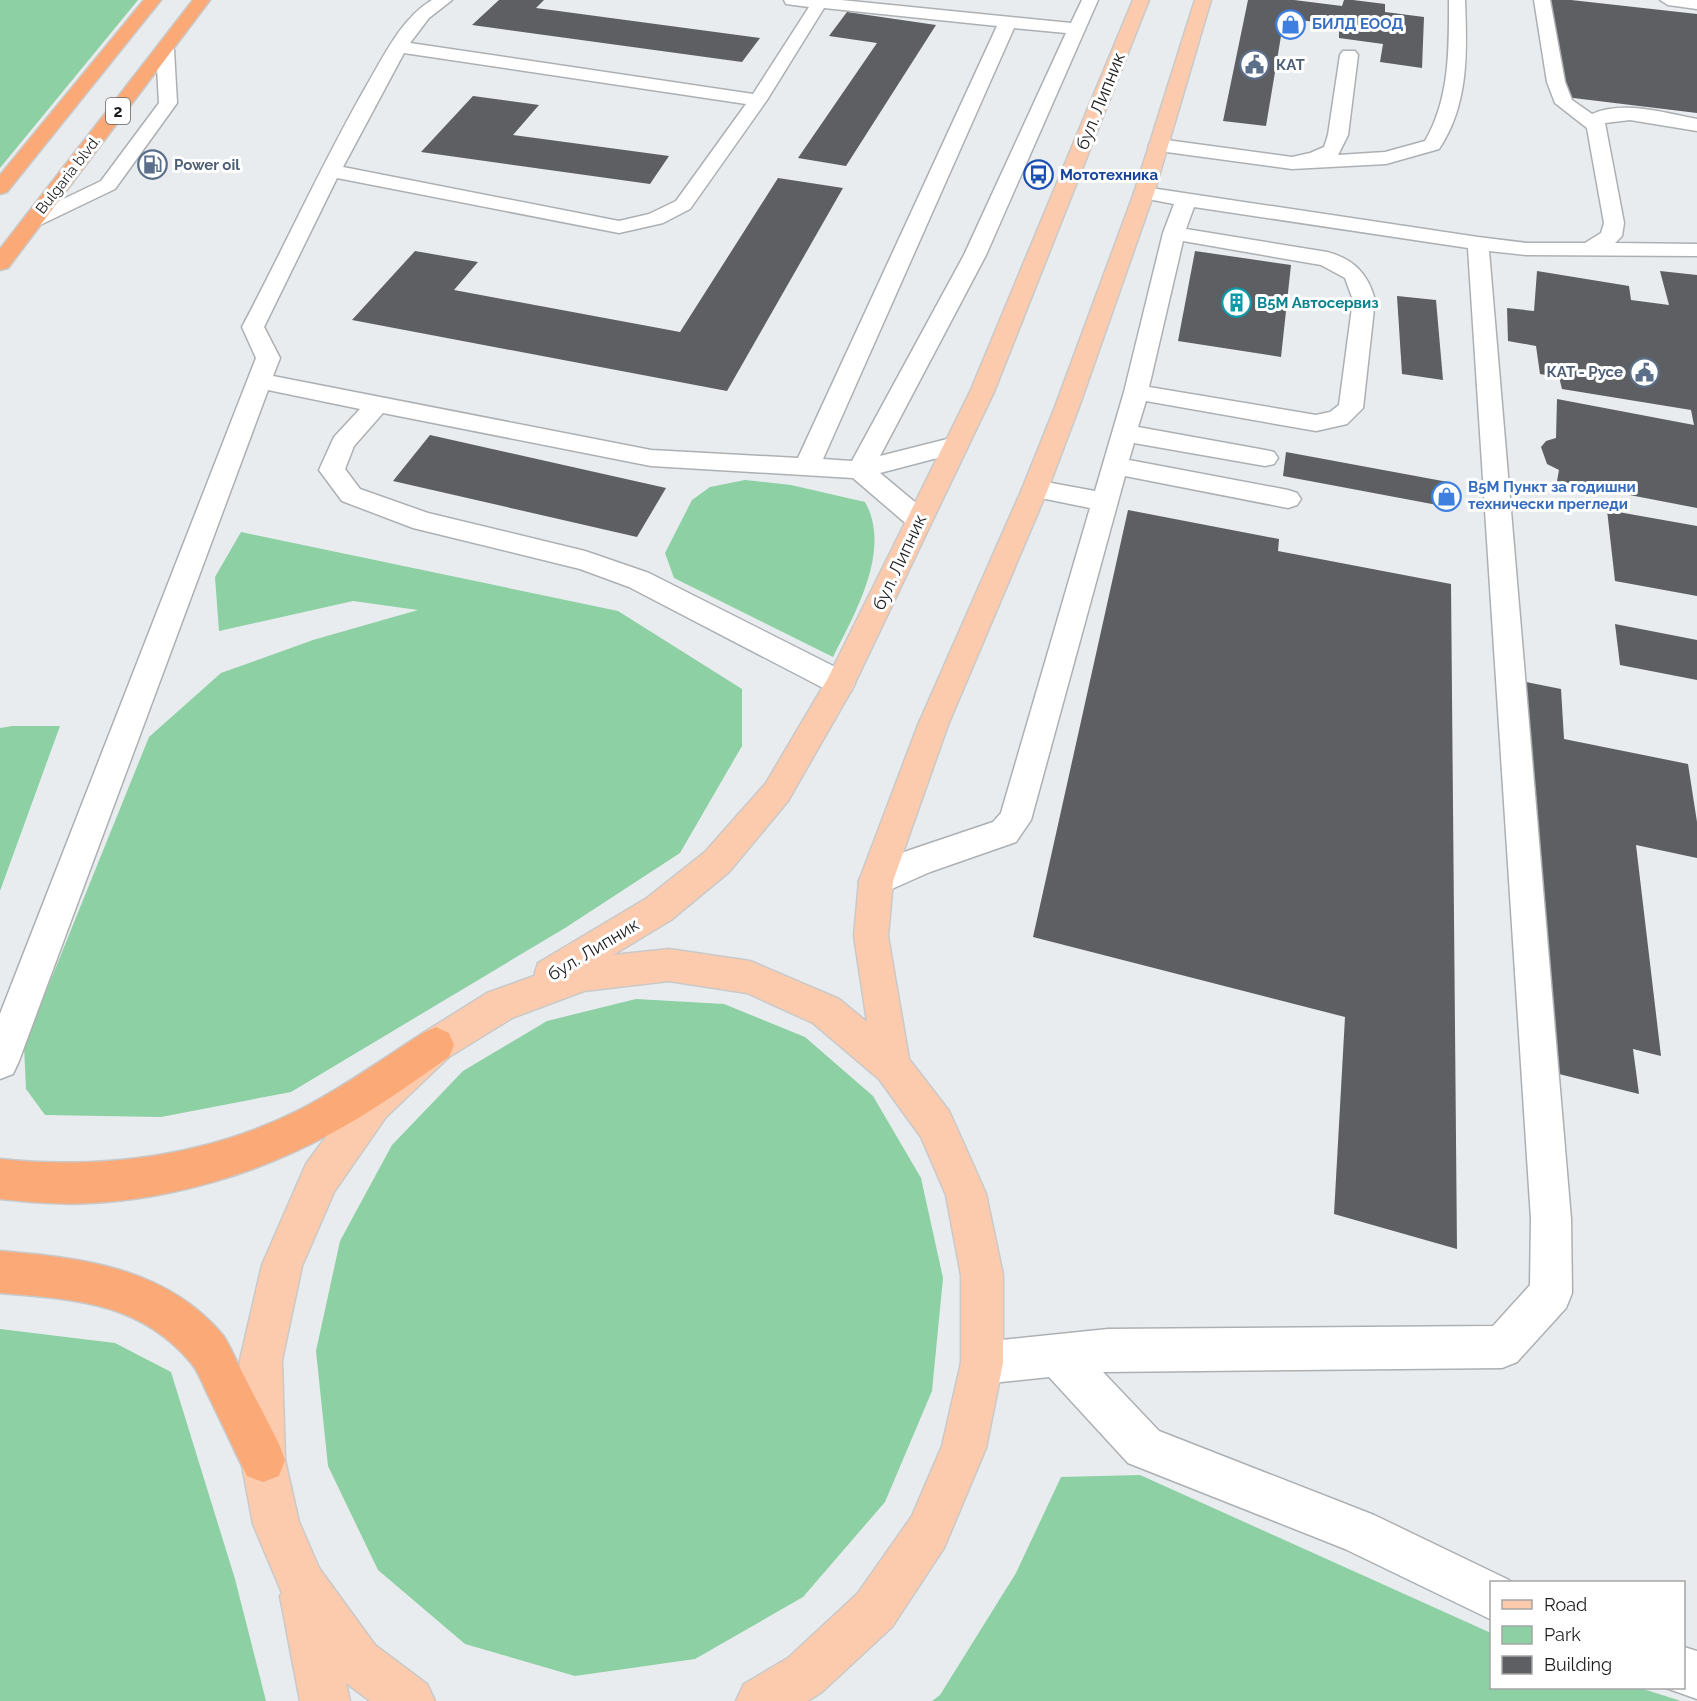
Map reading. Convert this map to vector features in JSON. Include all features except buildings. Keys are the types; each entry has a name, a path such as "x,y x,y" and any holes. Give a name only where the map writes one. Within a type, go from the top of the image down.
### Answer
{"highway":[{"name":"2","path":"0,188 153,0"},
{"name":"Bulgaria blvd.","path":"0,263 202,0"},
{"path":"0,1179 65,1184 114,1180 164,1173 214,1160 264,1144 316,1122 436,1046"},
{"path":"0,1272 58,1277 101,1284 145,1300 179,1323 208,1350 262,1460"}],"main road":[{"name":"бул. Липник","path":"500,1005 659,909 717,862 777,792 840,683 982,392 1141,0"},
{"path":"892,1066 871,936 876,881 933,725 1035,489 1067,407 1144,193 1203,0"},
{"path":"326,1701 302,1586 276,1524 262,1460 261,1360 282,1265 320,1178 373,1104 436,1046 500,1005 584,975 669,965 750,977 826,1011 892,1066 935,1124 966,1194 982,1275 982,1363 964,1448 928,1532 875,1610 805,1675 761,1701"},
{"path":"302,1586 358,1662 410,1701"}],"lane":[{"path":"0,1060 268,358 253,327 354,122 411,26 434,5 444,0"},
{"path":"792,0 1076,29"},
{"path":"860,470 975,255 1090,0"},
{"path":"1159,145 1292,162 1386,158 1432,145 1450,105 1457,72 1457,0"},
{"path":"1542,0 1556,82 1564,103 1595,125"},
{"path":"1668,0 1697,4"},
{"path":"330,171 619,227 656,219 683,206 758,100 820,2"},
{"path":"807,467 1008,21"},
{"path":"399,47 758,100"},
{"path":"33,221 108,185 168,103 165,50"},
{"path":"1292,162 1316,158 1332,150 1338,135 1349,55"},
{"path":"1590,250 1611,236 1614,223 1595,125 1599,118 1627,114 1697,125"},
{"path":"1144,193 1478,243 1539,249 1697,250"},
{"path":"876,881 918,861 1004,832 1015,820 1136,392 1174,233 1185,199"},
{"path":"1136,392 1316,423 1338,418 1351,408 1364,300 1360,286 1350,269 1328,259 1174,233"},
{"path":"982,1363 1108,1350 1502,1347 1551,1293 1551,1219 1478,243"},
{"path":"258,381 651,458 860,470 955,445"},
{"path":"377,405 343,443 332,470 351,495 422,520 585,561 639,580 840,683"},
{"path":"1124,433 1265,458"},
{"path":"1115,466 1288,499"},
{"path":"860,470 919,520"},
{"path":"1035,489 1105,502"},
{"path":"1057,1355 1144,1448 1358,1531 1490,1597"}],"green space":[{"path":"0,0 138,0 0,168"},
{"path":"745,480 791,485 865,502 872,521 873,561 860,601 833,657 674,578 665,553 692,500 710,487"},
{"path":"241,532 618,611 742,689 742,746 680,853 565,928 291,1092 161,1117 45,1115 26,1089 24,1046 149,737 221,673 313,640 418,610 353,601 219,631 215,577"},
{"path":"60,726 0,891 0,728"},
{"path":"636,999 724,1004 805,1037 873,1096 921,1178 943,1278 932,1391 885,1502 803,1597 695,1659 575,1676 465,1644 378,1570 328,1466 316,1351 340,1241 392,1145 463,1071 547,1021"},
{"path":"0,1329 115,1343 171,1372 235,1579 266,1701 0,1701"},
{"path":"1140,1475 1490,1633 1490,1689 1643,1689 1681,1701 932,1701 940,1695 1016,1573 1061,1477"}],"place":[{"name":"БИЛД ЕООД","path":"1291,24"},
{"name":"КАТ","path":"1255,65"},
{"name":"Power oil","path":"153,165"},
{"name":"Мототехника","path":"1039,175"},
{"name":"В5М Автосервиз","path":"1236,303"},
{"name":"КАТ - Русе","path":"1644,372"},
{"name":"В5М Пункт за годишни технически прегледи","path":"1447,496"}]}
